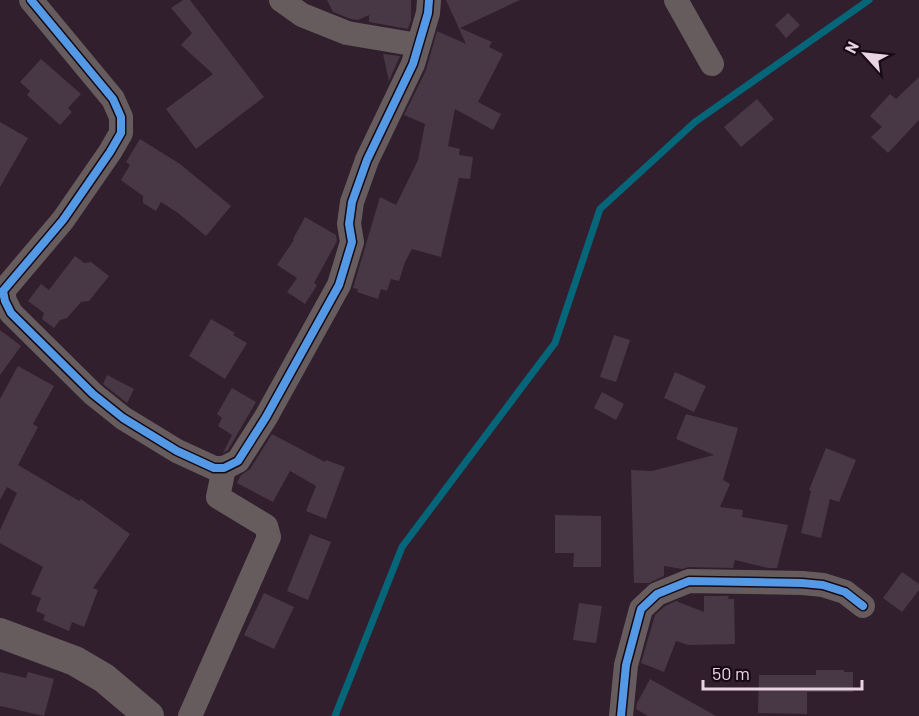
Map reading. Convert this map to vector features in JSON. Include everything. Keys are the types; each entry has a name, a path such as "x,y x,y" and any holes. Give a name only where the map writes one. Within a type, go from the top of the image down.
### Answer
{"street":[{"path":"31,0 113,99 121,117 120,133 110,152 63,220 2,292 5,301 10,313 93,394 123,418 177,451 214,468 224,468 238,460 266,417 335,293 352,242 349,224 352,202 368,160 412,64 428,13 429,0"},
{"path":"282,0 302,15 347,33 418,45"},
{"path":"676,0 712,64"},
{"path":"190,716 268,537 266,526 218,497 224,468"},
{"path":"621,716 626,665 641,609 657,594 689,582 802,583 823,585 845,592 863,606"},
{"path":"0,633 75,661 105,678 149,716"}],"building":[{"path":"183,0 190,0 264,97 196,149 166,109 213,74 181,45 192,33 171,8"},
{"path":"327,0 411,0 411,20 408,29 369,22 369,15 358,20 351,19 333,12"},
{"path":"446,0 520,0 460,28 492,42 489,47 503,54 478,102 501,114 493,130 455,109 448,146 460,149 459,155 473,157 470,179 459,178 441,257 412,249 399,281 391,279 387,291 381,289 378,299 357,292 358,289 353,288 380,197 396,205 418,160 425,124 404,115 426,70 437,31 466,44"},
{"path":"788,13 800,25 786,38 775,25"},
{"path":"383,54 400,56 389,81"},
{"path":"41,59 81,94 68,108 72,112 60,125 27,95 30,91 20,82"},
{"path":"919,77 919,120 888,153 871,137 882,127 870,116 890,94 896,99"},
{"path":"757,99 774,119 741,147 724,127"},
{"path":"0,122 28,138 0,187"},
{"path":"140,139 180,164 231,206 206,236 161,202 156,211 143,203 143,196 121,180 130,165 126,162"},
{"path":"305,217 336,235 337,241 314,283 317,285 305,304 287,292 297,278 277,265 294,240"},
{"path":"75,256 84,263 91,262 109,276 89,301 81,302 67,318 60,320 54,328 42,319 44,313 28,301 41,284 49,290"},
{"path":"211,319 247,343 225,379 189,356"},
{"path":"0,330 21,346 0,375"},
{"path":"614,335 630,340 616,382 600,377"},
{"path":"18,366 54,386 33,424 38,427 18,465 79,501 81,499 130,534 93,588 98,590 84,627 72,622 69,631 43,620 45,615 36,611 41,598 31,594 43,567 0,543 0,530 17,493 7,487 0,500 0,399"},
{"path":"675,372 706,386 694,412 664,398"},
{"path":"107,375 134,389 127,403 103,384"},
{"path":"232,388 256,402 228,450 223,453 232,435 218,426 222,418 217,414"},
{"path":"602,392 624,404 616,420 594,408"},
{"path":"686,414 738,428 723,480 730,484 720,507 743,510 742,517 788,525 777,568 735,560 733,568 689,567 682,569 664,566 664,576 649,583 634,583 631,470 652,471 714,455 676,439"},
{"path":"272,434 325,462 326,460 345,467 326,519 306,511 316,486 290,471 273,502 237,483 241,475 250,469"},
{"path":"826,448 856,460 839,502 830,499 821,538 801,533 811,491 809,490"},
{"path":"555,515 601,516 601,567 573,567 574,553 555,553"},
{"path":"310,534 331,542 308,600 287,591"},
{"path":"902,572 919,584 919,590 902,612 883,598"},
{"path":"264,593 294,607 274,649 244,635"},
{"path":"704,596 729,596 728,599 734,599 735,644 688,645 676,641 664,672 641,663 655,615 665,606 676,601 704,612"},
{"path":"579,603 602,606 596,643 573,640"},
{"path":"816,670 853,672 853,692 807,692 807,714 758,713 759,675 816,675"},
{"path":"0,672 26,678 28,672 54,679 44,716 0,706"},
{"path":"650,679 716,716 648,716 636,709"}],"waterway":[{"path":"335,716 402,547 555,343 600,209 695,122 869,0"}],"cycle path":[{"path":"31,0 113,99 121,117 121,133 63,220 3,291 5,301 11,313 93,394 123,418 177,451 214,468 224,468 238,461 266,417 339,285 352,242 349,224 352,202 367,160 413,64 428,13 429,0"},
{"path":"621,716 626,665 641,609 657,594 689,581 802,583 823,585 845,592 863,606"}]}
